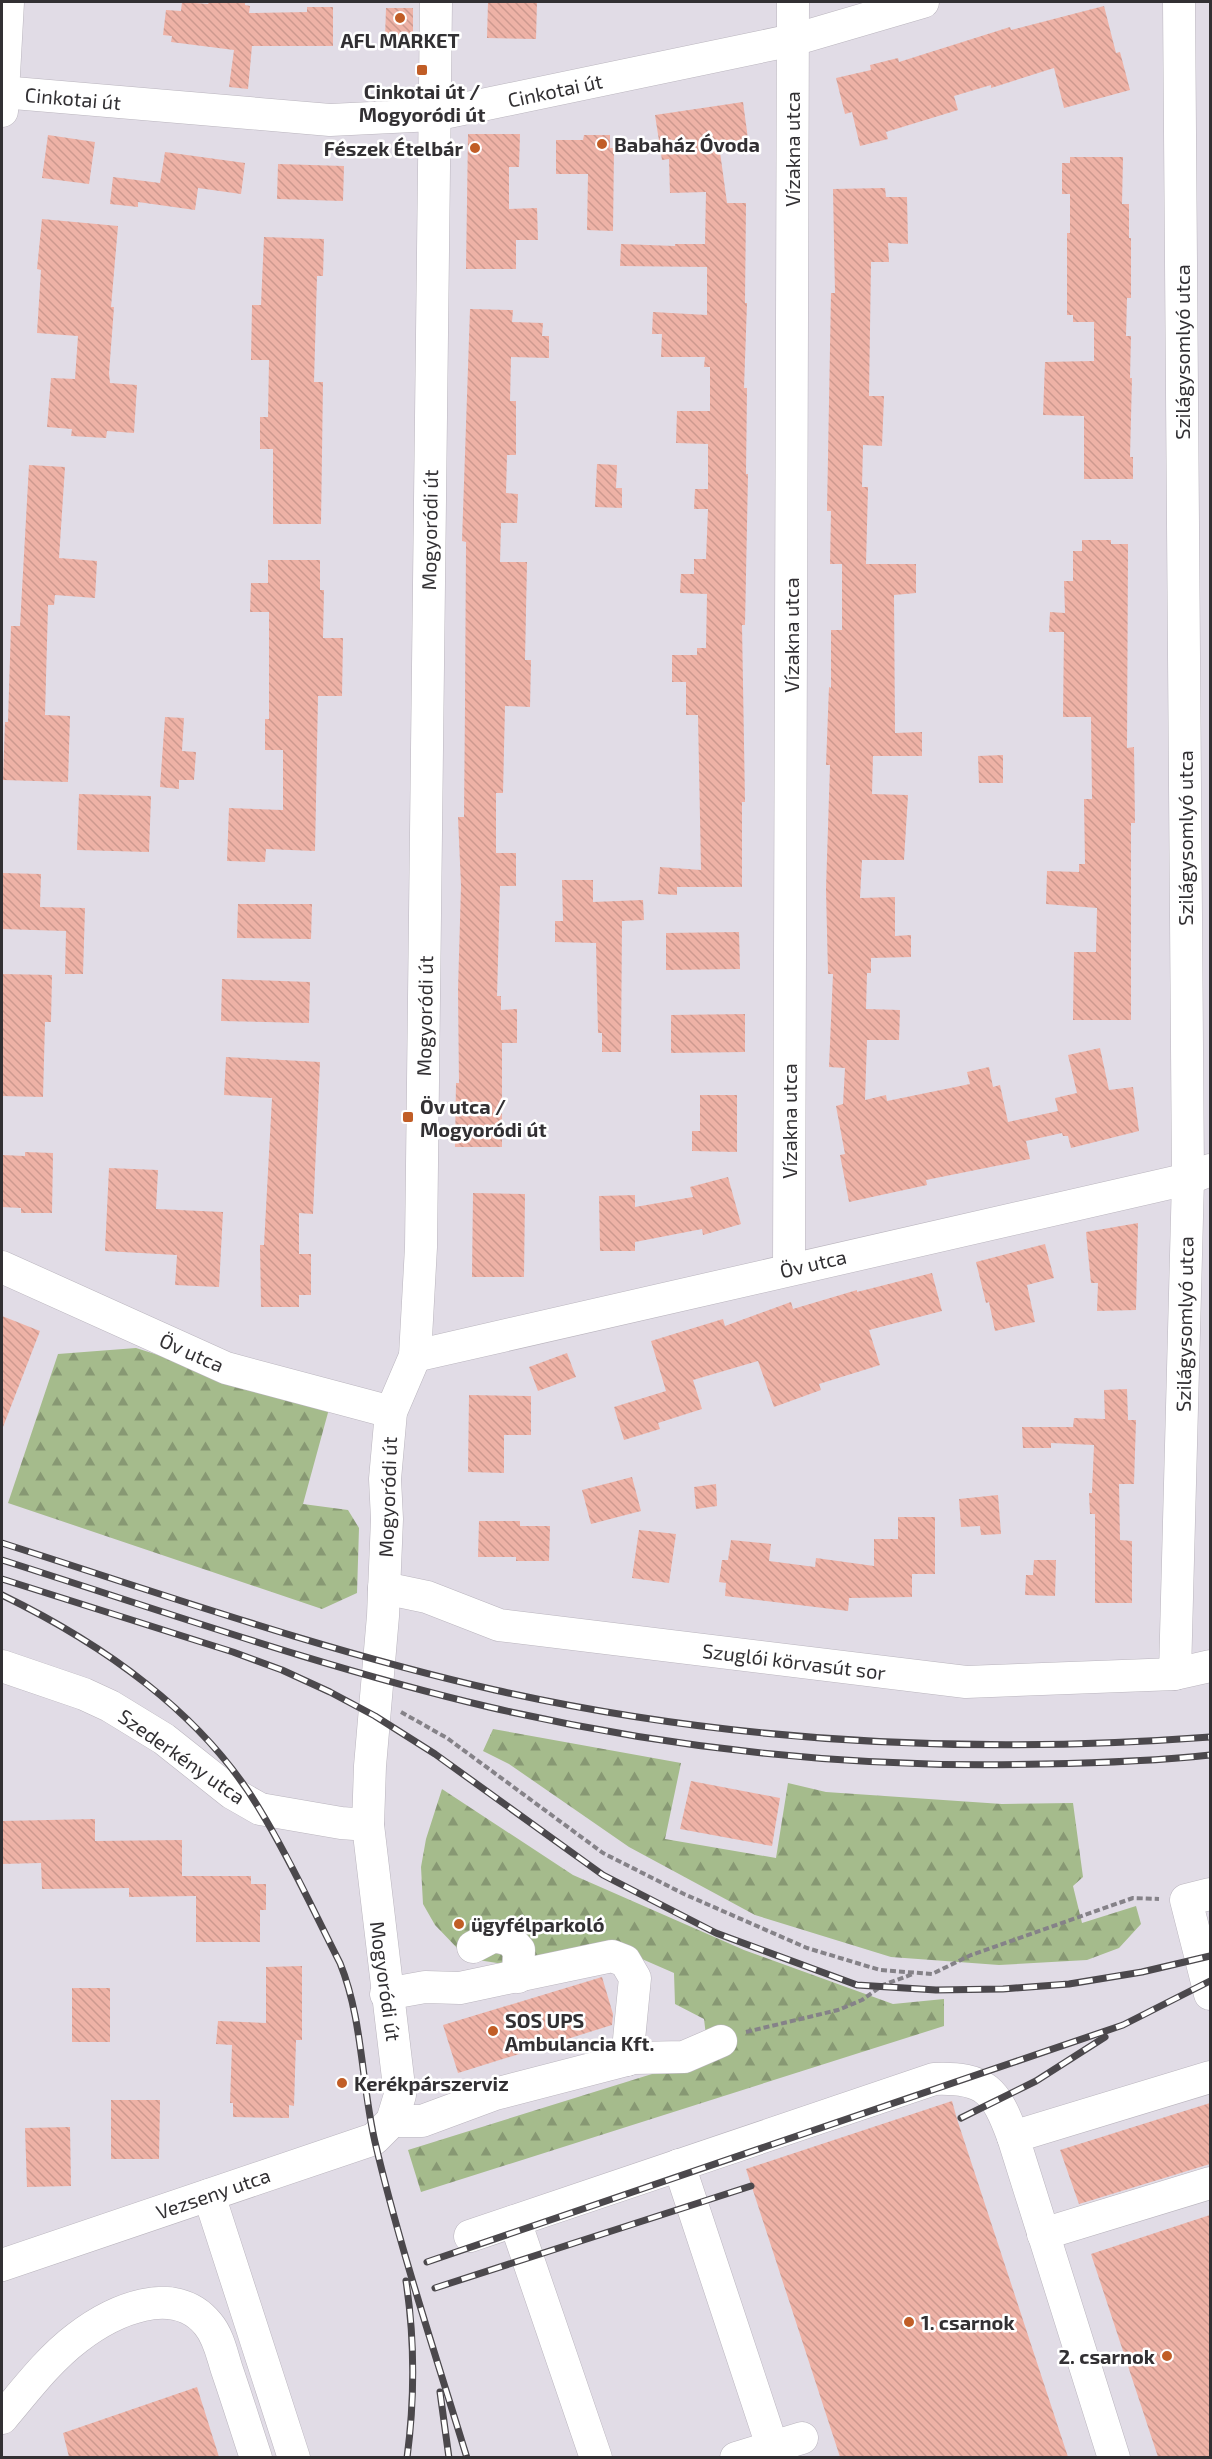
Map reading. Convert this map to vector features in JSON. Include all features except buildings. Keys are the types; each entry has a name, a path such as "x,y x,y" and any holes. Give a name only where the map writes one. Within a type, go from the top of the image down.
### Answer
{"street":[{"path":"2,98 8,2"},
{"name":"Mogyoródi út","path":"396,2108 398,2067 386,1994 368,1825 370,1766 384,1588 387,1519 385,1479 391,1413 415,1356 421,1247 436,2"},
{"name":"Vízakna utca","path":"789,1269 793,2"},
{"name":"Cinkotai út","path":"2,98 330,120 434,115 793,40 922,2"},
{"name":"Szilágysomlyó utca","path":"1175,1674 1199,1175 1179,2"},
{"name":"Öv utca","path":"415,1356 1199,1175"},
{"name":"Öv utca","path":"2,1267 226,1368 391,1413"},
{"name":"Szuglói körvasút sor","path":"384,1588 427,1597 499,1625 966,1682 1175,1674 1210,1666"},
{"name":"Szederkény utca","path":"2,1666 84,1694 110,1706 164,1739 232,1793 260,1809 341,1823 368,1825"},
{"path":"1201,1896 1210,1994"},
{"path":"460,1988 463,1941 494,1936 510,1940 519,1950 518,1977"},
{"path":"386,1994 425,1987 460,1988 612,1956 625,1961 635,1978 627,2060"},
{"path":"396,2108 422,2121 495,2094 627,2060 684,2057 721,2041"},
{"path":"1013,2137 1210,2077"},
{"path":"470,2236 934,2079 964,2080 990,2092 1004,2112 1114,2457"},
{"name":"Vezseny utca","path":"2,2265 374,2139 396,2108"},
{"path":"679,2165 774,2452"},
{"path":"1042,2235 1210,2183"},
{"path":"209,2195 294,2457"},
{"path":"514,2221 596,2457"},
{"path":"2,2418 60,2354 98,2323 127,2310 155,2302 172,2302 199,2314 215,2334 256,2457"},
{"path":"736,2457 774,2452 802,2438"}],"path":[{"path":"376,1698 447,1738 603,1853 684,1894 807,1948 880,1970 932,1974 971,1955 1133,1898 1168,1899 1201,1896"},
{"path":"721,2041 753,2030 838,2010 861,2000 883,1985 917,1973"}],"green space":[{"path":"136,1348 329,1409 303,1504 348,1510 359,1528 357,1593 322,1609 8,1503 58,1354"},
{"path":"493,1729 681,1763 665,1839 776,1858 788,1783 826,1792 1002,1804 1073,1803 1083,1877 1073,1886 1082,1923 1136,1906 1141,1924 1119,1948 1087,1960 999,1965 891,1957 755,1915 629,1847 509,1764 483,1751"},
{"path":"442,1789 573,1875 744,1950 893,2004 944,1999 944,2026 421,2192 408,2150 697,2060 708,2052 704,2019 675,2004 674,1973 619,1949 537,1969 478,1960 459,1950 435,1925 423,1904 421,1867 426,1839"}],"railway":[{"path":"2,1543 247,1622 370,1658 495,1690 584,1708 762,1733 851,1740 1030,1745 1210,1737"},
{"path":"2,1560 366,1675 489,1707 626,1734 764,1753 903,1763 1064,1764 1210,1755"},
{"path":"2,1579 233,1652 282,1670 330,1692 375,1716 435,1754 603,1875 716,1933 857,1985 936,1990 1003,1989 1069,1984 1142,1972 1210,1956"},
{"path":"2,1595 76,1635 147,1684 179,1712 210,1742 237,1775 282,1847 340,1963 348,1985 370,2119 385,2182 418,2300 467,2458"},
{"path":"427,2262 1123,2025 1210,1981"},
{"path":"961,2118 1036,2081 1105,2037"},
{"path":"435,2288 751,2186"},
{"path":"406,2281 413,2369 407,2458"},
{"path":"440,2392 449,2458"}],"place":[{"name":"AFL MARKET","path":"400,18"},
{"name":"Cinkotai út / Mogyoródi út","path":"422,70"},
{"name":"Babaház Óvoda","path":"602,144"},
{"name":"Fészek Ételbár","path":"475,148"},
{"name":"Öv utca / Mogyoródi út","path":"408,1117"},
{"name":"ügyfélparkoló","path":"459,1924"},
{"name":"SOS UPS Ambulancia Kft.","path":"493,2031"},
{"name":"Kerékpárszerviz","path":"342,2083"},
{"name":"1. csarnok","path":"909,2322"},
{"name":"2. csarnok","path":"1167,2356"}]}
